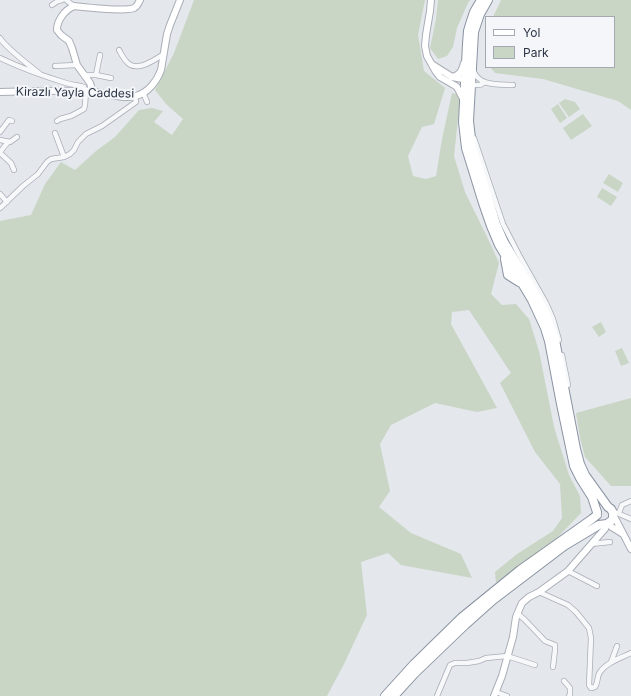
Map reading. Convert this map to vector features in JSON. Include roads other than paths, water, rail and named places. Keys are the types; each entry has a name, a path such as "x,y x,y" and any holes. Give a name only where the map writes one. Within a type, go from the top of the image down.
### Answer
{"highway":[{"path":"394,696 415,673 493,600 564,546 599,525 612,521 613,512 585,476 580,464 555,340 545,312 504,242 472,147 467,83 468,31 474,12 481,0"},
{"path":"488,0 480,14 474,32 472,64 464,102 463,122 466,148 491,226 499,245 532,300 545,328 574,466 592,497 599,522 605,524"},
{"path":"385,696 414,664 461,618 520,570 592,519 600,508 603,507 613,512"}],"street":[{"path":"52,5 62,0"},
{"path":"66,0 74,6 129,9 137,6 140,0"},
{"name":"Kirazlı Yayla Caddesi","path":"0,92 54,90 88,91 124,96 136,96 154,83 159,76 170,25 180,0"},
{"path":"431,0 425,46 427,56 436,72 444,79 480,85 484,82"},
{"path":"57,121 84,109 88,91 91,86 78,65 69,41 57,30 58,22 65,13 74,6"},
{"path":"0,38 12,51 43,76"},
{"path":"119,50 126,62 137,67 145,65 164,54"},
{"path":"450,79 461,72 467,50"},
{"path":"96,75 100,55"},
{"path":"0,58 31,72 67,84 84,87 88,91"},
{"path":"472,64 476,76 484,82 513,85"},
{"path":"55,66 78,65"},
{"path":"84,75 96,75 111,78"},
{"path":"450,79 457,87 464,102"},
{"path":"143,92 147,102"},
{"path":"0,208 38,174 47,162 51,159 64,157 70,154 78,142 86,134 102,126 136,102 136,96"},
{"path":"0,132 8,120 12,121"},
{"path":"55,133 64,157"},
{"path":"14,170 11,163 0,152 8,142 17,137"},
{"path":"0,140 8,142"},
{"path":"0,194 7,202"},
{"path":"613,512 622,505 631,501"},
{"path":"613,512 631,519"},
{"path":"613,512 622,534 631,549"},
{"path":"507,696 495,694 502,676 513,637 517,613 522,603 568,571 605,529 605,524 622,534"},
{"path":"591,544 610,542"},
{"path":"568,571 597,586"},
{"path":"539,592 568,605 589,628 591,638 589,685 591,688 595,687 600,672 611,662 631,653"},
{"path":"517,613 545,641 555,645 554,666"},
{"path":"611,662 617,646"},
{"path":"437,696 450,665 455,663 467,663 486,658 507,656 535,665"},
{"path":"564,681 570,688 569,696"}]}
